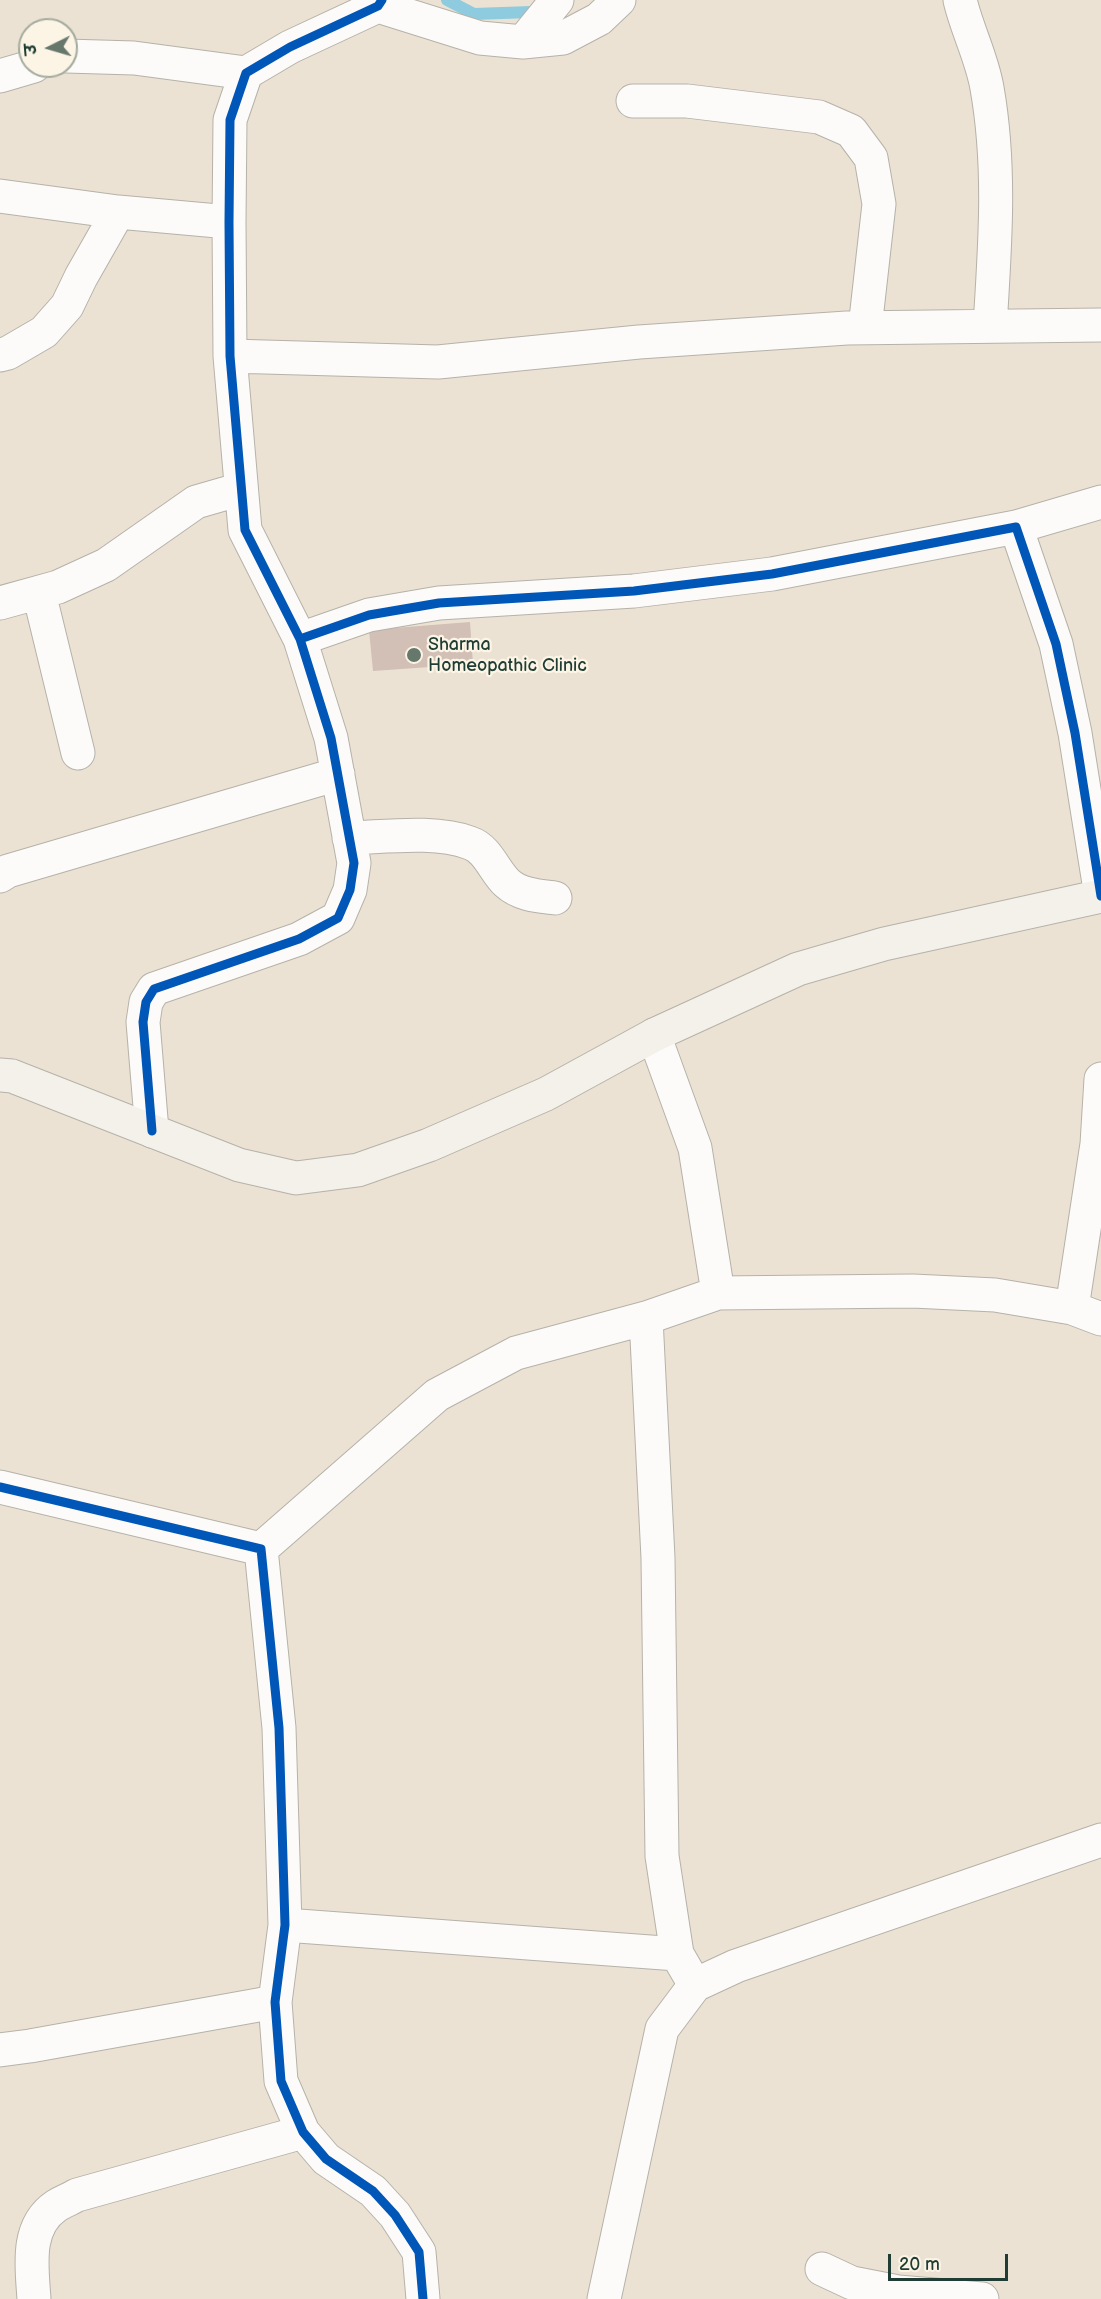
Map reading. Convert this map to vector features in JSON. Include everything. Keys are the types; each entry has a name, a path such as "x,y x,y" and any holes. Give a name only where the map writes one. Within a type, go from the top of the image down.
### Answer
{"main road":[{"path":"0,1075 12,1077 239,1165 296,1178 358,1170 429,1145 546,1094 654,1035 798,969 884,944 1101,896"}],"street":[{"path":"523,42 557,0"},
{"path":"78,56 134,58 246,73 376,2 480,38 523,42 563,38 599,19 619,0"},
{"path":"960,0 987,85 995,145 996,229 990,326"},
{"path":"0,76 18,71"},
{"path":"152,1131 143,1022 146,1002 154,989 299,939 338,918 351,890 354,864 330,738 300,639 245,530 230,356 229,222 230,120 246,73"},
{"path":"633,101 687,101 819,117 851,131 871,158 879,204 865,328"},
{"path":"0,196 118,212 229,222"},
{"path":"0,355 8,353 44,332 67,306 118,212"},
{"path":"230,356 438,362 639,342 865,328 1101,325"},
{"path":"0,603 58,587 106,565 195,502 241,489"},
{"path":"300,639 369,615 439,603 634,591 772,574 1016,527 1101,502"},
{"path":"1016,527 1056,644 1075,732 1101,896"},
{"path":"39,593 78,753"},
{"path":"0,876 8,871 338,774"},
{"path":"349,837 436,837 472,843 491,860 507,883 524,894 555,898"},
{"path":"654,1035 695,1148 718,1293"},
{"path":"261,1549 437,1395 516,1353 645,1318 718,1293 913,1291 995,1295 1086,1313 1101,1079"},
{"path":"645,1318 658,1558 663,1856 677,1954 695,1985"},
{"path":"0,1487 261,1549"},
{"path":"261,1549 279,1728 285,1925 274,2002 282,2081 303,2132 326,2159 373,2192 395,2215 419,2252 423,2299"},
{"path":"604,2299 662,2029 695,1985 736,1966 1101,1840"},
{"path":"285,1925 677,1954"},
{"path":"0,2050 274,2002"},
{"path":"34,2299 31,2251 39,2226 54,2207 77,2195 303,2132"},
{"path":"822,2269 852,2283 898,2292 982,2299"}],"building":[{"path":"470,622 473,664 373,671 369,630"}],"waterway":[{"path":"447,0 474,14 531,12"}],"cycle path":[{"path":"152,1131 143,1022 146,1002 154,989 299,939 338,918 350,890 354,863 331,738 300,639 245,530 230,356 230,120 246,73 290,47 378,6 382,0"},
{"path":"300,639 369,615 439,603 634,591 772,574 1016,527 1056,644 1075,733 1101,896"},
{"path":"0,1487 261,1549 279,1728 285,1925 275,2002 281,2081 303,2132 326,2159 373,2191 395,2215 419,2252 423,2299"}],"place":[{"name":"Sharma Homeopathic Clinic","path":"414,655"}]}
